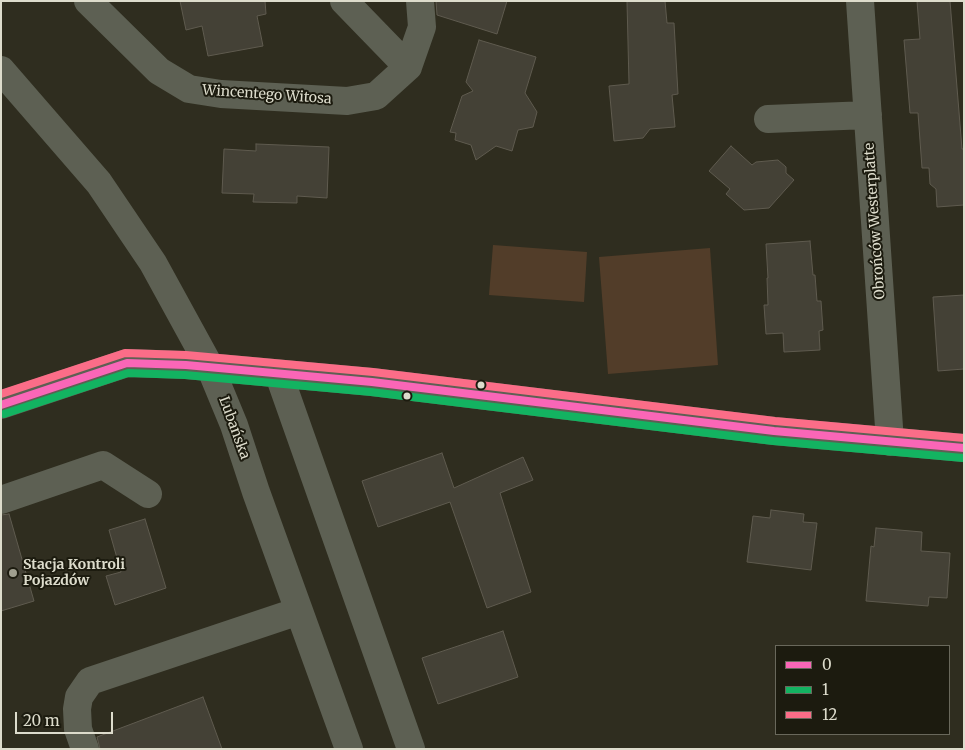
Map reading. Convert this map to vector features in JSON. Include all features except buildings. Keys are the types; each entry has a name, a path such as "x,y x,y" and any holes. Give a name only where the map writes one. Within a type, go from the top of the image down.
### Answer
{"street":[{"name":"Wincentego Witosa","path":"88,1 159,71 189,89 221,94 347,101 376,96 408,68"},
{"path":"344,1 408,68 422,27 420,1"},
{"name":"Obrońców Westerplatte","path":"860,1 890,442"},
{"name":"Lubańska","path":"1,70 99,182 153,263 210,366 234,425 256,492 349,749"},
{"path":"768,119 868,115"},
{"path":"1,405 127,363 210,366 279,375 372,382 774,431 964,448"},
{"path":"279,375 411,749"},
{"path":"4,492 103,464 148,494"},
{"path":"85,749 78,729 77,709 79,697 90,681 299,611"}],"shaded area":[{"path":"493,245 587,252 584,302 489,295"},
{"path":"710,248 718,365 608,374 599,257"}],"transit line":[{"name":"12","path":"1,394 125,353 186,355 373,372 775,421 964,438"},
{"name":"0","path":"1,405 127,363 186,365 372,382 774,431 964,448"},
{"name":"1","path":"4,414 128,373 185,375 371,392 773,441 963,458"}],"place":[{"name":"Stacja Kontroli Pojazdów","path":"13,573"}]}
